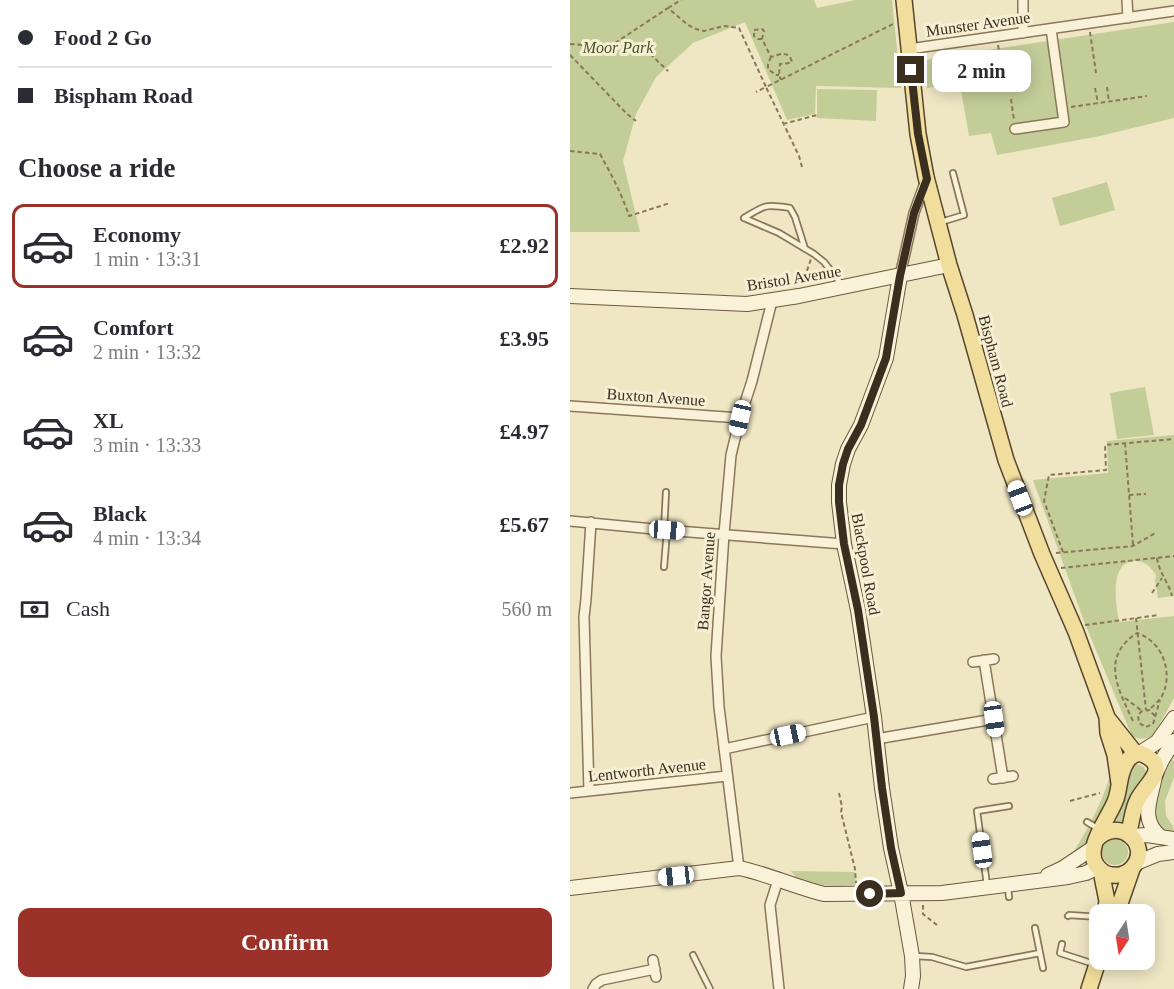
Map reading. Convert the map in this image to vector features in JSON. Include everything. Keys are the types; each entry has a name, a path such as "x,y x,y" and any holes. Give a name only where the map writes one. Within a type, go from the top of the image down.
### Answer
{"main road":[{"name":"Bispham Road","path":"904,0 918,134 949,265 1006,460 1107,717 1108,733 1115,755 1119,783"},
{"name":"Bispham Road","path":"1107,717 1138,753 1153,760 1156,775"},
{"path":"1107,904 1099,869 1093,858 1098,838 1115,800 1126,762 1138,753"},
{"path":"1130,835 1139,796 1156,775"},
{"path":"1098,838 1108,831 1118,830 1130,835 1138,846 1134,866 1120,904"},
{"path":"1099,869 1117,876 1134,866"},
{"path":"1089,989 1095,970"}],"street":[{"path":"1023,0 1023,33"},
{"path":"1127,0 1128,18"},
{"name":"Munster Avenue","path":"909,49 1174,11"},
{"name":"Munster Avenue","path":"1051,29 1062,109"},
{"path":"1015,129 1064,122 1062,109"},
{"name":"Blackpool Road","path":"911,989 912,956 891,848 858,610 844,544 839,485 848,449 861,425 886,358 900,276 914,213 927,179"},
{"name":"Bristol Avenue","path":"570,296 747,304 798,296 949,265"},
{"name":"Bangor Avenue","path":"739,868 719,707 716,656 731,456 772,301"},
{"name":"Buxton Avenue","path":"570,406 740,418"},
{"path":"570,520 844,544"},
{"path":"589,791 584,617 591,522"},
{"path":"973,662 989,660 994,719 1008,777 993,779"},
{"path":"724,749 874,717"},
{"path":"1138,753 1157,742 1174,718"},
{"path":"876,739 994,719"},
{"path":"1168,838 1153,830 1148,819 1148,806 1162,760 1174,743"},
{"name":"Lentworth Avenue","path":"570,793 727,776"},
{"path":"1130,835 1168,838"},
{"path":"570,888 739,868 756,871 824,894 942,893 987,888 1008,891 1064,868 1098,838"},
{"path":"1134,866 1158,854 1174,852"},
{"path":"1035,880 1068,877 1099,869"},
{"path":"778,880 770,905 778,989"},
{"path":"593,989 602,980 655,969"}],"lane":[{"path":"938,222 964,215 953,173"},
{"path":"805,249 790,208 762,206 744,218 779,233 805,249 814,254 824,262 844,287"},
{"path":"664,567 666,492"},
{"path":"987,888 977,811 1009,806"},
{"path":"1087,822 1098,838"},
{"path":"1068,916 1089,918"},
{"path":"1035,928 1043,968"},
{"path":"1062,944 1060,953 1089,959"},
{"path":"1067,955 1069,946"},
{"path":"1074,957 1076,948"},
{"path":"912,956 932,957 966,967 1040,953"},
{"path":"693,955 710,989"}],"path":[{"path":"570,44 597,46 615,43 681,0"},
{"path":"668,9 696,29 704,31 724,26 739,28 799,156 802,167"},
{"path":"756,92 899,20 906,19"},
{"path":"1088,24 1096,73"},
{"path":"997,37 1004,82"},
{"path":"762,39 771,57"},
{"path":"615,43 647,51 668,71"},
{"path":"779,75 768,69 768,64 771,57 784,53 791,58 792,62 780,64 781,80"},
{"path":"570,55 636,121"},
{"path":"1107,87 1109,102"},
{"path":"1095,88 1098,104"},
{"path":"1062,109 1146,96"},
{"path":"1011,99 1015,129"},
{"path":"783,124 817,116"},
{"path":"570,152 600,154 625,203 629,216 670,203"},
{"path":"798,296 814,254"},
{"path":"1063,552 1044,501 1049,475 1106,470 1105,446 1174,439"},
{"path":"1125,443 1133,546"},
{"path":"1129,495 1146,494"},
{"path":"1042,554 1133,546 1157,532"},
{"path":"1049,569 1174,556"},
{"path":"1156,557 1162,577 1171,589 1172,596"},
{"path":"1152,593 1162,577"},
{"path":"1073,626 1159,615"},
{"path":"1136,618 1146,710"},
{"path":"1137,633 1122,646 1115,662 1115,678 1133,721 1138,720"},
{"path":"1137,633 1150,639 1161,651 1165,659 1167,677 1165,686 1153,724 1148,727 1143,726 1138,720 1138,715 1161,698"},
{"path":"1123,696 1155,716"},
{"path":"839,793 841,812 855,869 856,894"},
{"path":"1070,801 1100,793"},
{"path":"923,893 923,914 937,925"}],"green space":[{"name":"Moor Park","path":"570,0 814,0 817,8 855,0 892,0 901,88 816,86 815,114 787,120 745,22 693,43 656,77 636,114 623,161 640,232 570,232"},
{"path":"1174,22 1174,118 1100,136 997,155 991,133 969,136 960,84 927,88 925,63 929,59"},
{"path":"817,89 877,90 876,121 817,118"},
{"path":"1107,182 1115,210 1060,226 1052,198"},
{"path":"1145,387 1154,435 1117,439 1110,393"},
{"path":"1174,435 1174,596 1158,598 1156,575 1148,566 1137,561 1128,562 1122,567 1116,584 1119,622 1174,616 1174,698 1153,736 1140,739 1132,736 1085,624 1033,480 1108,473 1107,441"},
{"path":"1170,758 1174,761 1174,777 1165,801 1166,816 1173,826 1174,836 1167,834 1158,825 1152,811 1165,765"},
{"path":"1137,764 1144,767 1147,775 1124,822 1117,821 1115,819 1125,780 1132,767"},
{"path":"1110,775 1116,775 1115,794 1091,844 1071,856 1094,817"},
{"path":"1115,839 1125,842 1128,852 1125,862 1115,865 1105,862 1102,852 1105,842"},
{"path":"791,871 855,872 856,885 828,886 807,883"}],"route":[{"path":"870,894 901,893 891,848 858,610 844,544 839,485 848,449 861,425 886,358 900,276 914,213 927,179 918,134 911,70"}]}
